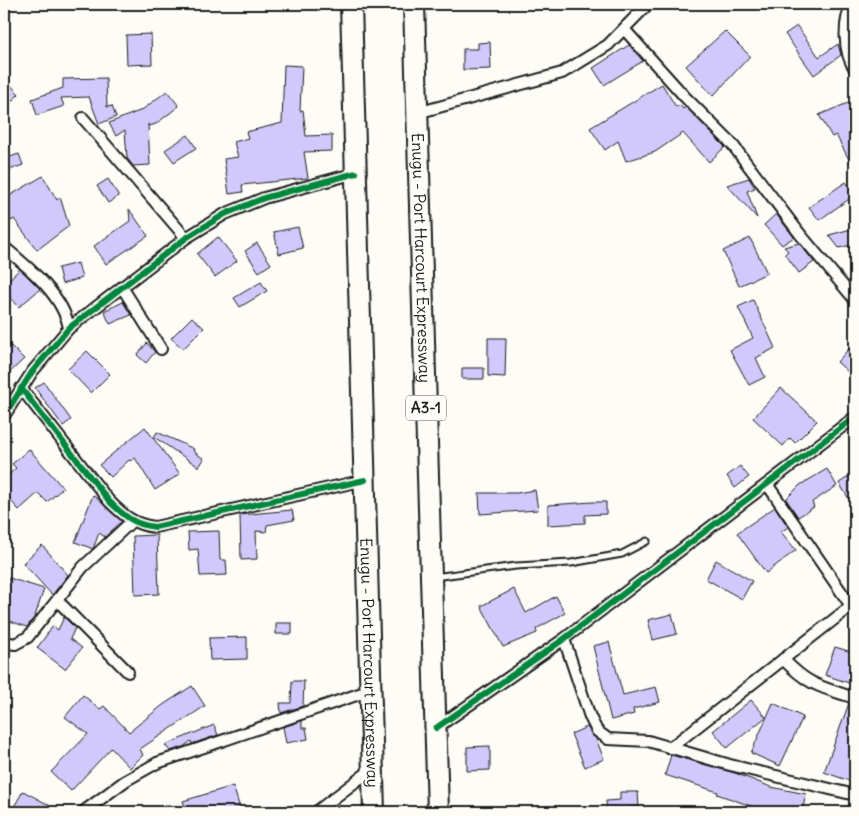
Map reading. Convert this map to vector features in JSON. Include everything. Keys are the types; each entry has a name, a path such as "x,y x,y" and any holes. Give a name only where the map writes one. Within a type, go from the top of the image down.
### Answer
{"highway":[{"name":"Enugu - Port Harcourt Expressway","path":"351,4 374,812"},
{"name":"Enugu - Port Harcourt Expressway","path":"414,4 438,812"}],"street":[{"path":"417,113 562,73 608,44 648,4"},
{"path":"852,4 848,11 846,29 851,63 855,69"},
{"path":"624,29 685,97 732,144 800,234 855,298"},
{"path":"83,118 186,238"},
{"path":"4,416 21,388 70,328 186,238 225,214 264,198 356,173"},
{"path":"4,247 56,298 64,310 70,328"},
{"path":"122,287 161,349"},
{"path":"21,388 109,501 132,521 142,526 155,527 365,480"},
{"path":"436,728 564,639 855,417"},
{"path":"670,748 854,606 767,484"},
{"path":"4,642 15,644 22,642 83,567 132,521"},
{"path":"57,600 128,672"},
{"path":"564,639 590,717 597,731 608,738 648,741 730,765 855,795"},
{"path":"783,659 810,683 855,698"},
{"path":"83,812 125,781 157,763 370,690"},
{"path":"316,812 372,769"}],"lane":[{"path":"431,578 516,566 571,563 622,554 647,540"}],"building":[{"path":"797,26 819,57 838,44 841,55 814,75 785,34"},
{"path":"725,31 750,56 713,96 686,66"},
{"path":"151,34 152,64 127,65 126,35"},
{"path":"490,42 491,69 463,70 463,49 478,49 478,43"},
{"path":"629,45 643,61 604,85 593,68"},
{"path":"284,65 302,66 300,111 303,110 306,136 332,135 332,151 304,152 308,178 242,185 243,192 229,194 224,159 238,157 234,142 248,138 246,132 282,123"},
{"path":"4,78 19,94 4,109"},
{"path":"106,78 107,107 112,106 116,117 99,124 89,97 61,98 64,106 37,115 32,99 63,88 63,79"},
{"path":"662,84 676,107 680,105 683,109 686,107 725,147 709,162 683,133 655,152 626,161 618,141 605,150 590,128"},
{"path":"167,91 179,106 156,124 149,126 148,124 150,165 133,166 127,158 125,130 116,136 109,123 142,110"},
{"path":"855,100 855,171 836,135 832,137 819,115"},
{"path":"188,135 196,148 174,162 165,150"},
{"path":"19,154 23,165 4,172 4,159"},
{"path":"43,176 57,200 60,197 69,226 37,250 14,219 11,221 4,209 4,199"},
{"path":"749,178 755,188 747,191 757,218 727,185"},
{"path":"108,179 119,196 108,203 97,186"},
{"path":"846,182 855,195 819,220 809,207"},
{"path":"129,209 148,236 106,264 94,246 130,221"},
{"path":"776,214 794,237 782,245 764,225"},
{"path":"298,227 303,248 279,254 274,232"},
{"path":"855,228 855,244 839,248 829,235"},
{"path":"218,237 237,261 215,277 197,254"},
{"path":"750,238 767,273 739,286 723,251"},
{"path":"257,243 271,264 259,272 245,251"},
{"path":"799,243 814,262 799,273 785,254 788,251 784,247"},
{"path":"78,263 82,278 62,284 58,268"},
{"path":"20,269 40,289 19,307 4,290 4,284"},
{"path":"261,282 267,291 240,307 234,298"},
{"path":"753,300 775,348 756,358 765,377 749,385 730,350 753,338 738,307"},
{"path":"123,302 131,315 110,324 104,311"},
{"path":"192,317 204,328 183,349 171,338"},
{"path":"488,338 506,338 505,377 488,376"},
{"path":"4,339 24,359 4,378"},
{"path":"855,342 855,378 837,362"},
{"path":"147,343 155,352 146,363 137,355"},
{"path":"87,351 110,374 91,393 68,369"},
{"path":"462,368 484,368 484,379 462,379"},
{"path":"44,382 71,420 63,426 35,388"},
{"path":"781,388 817,421 795,443 790,438 783,446 753,418"},
{"path":"145,427 180,474 155,490 135,458 129,460 111,477 99,465"},
{"path":"157,432 194,449 193,451 204,459 199,467 154,437"},
{"path":"29,449 63,488 47,502 38,493 19,510 4,493 4,479 16,468 12,464"},
{"path":"740,466 749,477 735,488 727,476"},
{"path":"827,469 837,486 812,502 814,507 798,517 786,499 800,485"},
{"path":"855,473 855,509 839,483"},
{"path":"535,490 538,510 480,514 479,493 517,493"},
{"path":"93,495 122,521 105,537 99,533 93,549 75,542"},
{"path":"606,502 606,514 585,515 585,523 548,525 548,505"},
{"path":"775,507 788,527 781,532 796,550 766,573 737,533"},
{"path":"292,510 294,520 267,525 266,532 256,531 257,559 241,560 240,515"},
{"path":"219,531 220,560 226,560 227,575 200,576 198,549 189,550 188,532"},
{"path":"157,535 159,594 135,595 133,536"},
{"path":"42,545 68,575 52,595 23,563"},
{"path":"716,560 752,581 742,599 706,579"},
{"path":"9,578 44,589 35,616 27,627 4,619 4,596"},
{"path":"514,589 526,613 556,596 565,613 536,629 537,633 503,647 481,606"},
{"path":"672,614 677,634 653,640 648,620"},
{"path":"64,617 75,628 70,639 82,648 65,669 37,648 53,626 58,630"},
{"path":"276,623 292,623 292,634 276,634"},
{"path":"247,637 247,659 210,660 209,638"},
{"path":"609,642 623,695 656,687 660,702 633,709 634,714 611,720 593,646"},
{"path":"835,647 855,653 855,685 825,675"},
{"path":"292,681 304,681 303,706 281,713 280,703 291,703"},
{"path":"192,686 205,706 140,749 143,755 130,768 111,748 71,791 51,772 88,734 65,717 83,695 100,709 104,706 129,732 163,705"},
{"path":"751,700 766,717 727,748 713,731"},
{"path":"773,703 803,717 780,766 751,753"},
{"path":"849,703 855,705 855,783 824,772"},
{"path":"302,721 302,728 306,728 308,739 286,743 283,727"},
{"path":"214,725 218,735 192,744 191,741 183,747 170,751 165,745"},
{"path":"587,727 596,739 604,759 585,767 571,734"},
{"path":"490,746 490,770 467,771 467,747"},
{"path":"671,755 735,773 771,787 806,794 802,812 768,812 717,794 718,792 665,775"},
{"path":"233,786 240,808 224,812 187,812 183,801"},
{"path":"23,791 49,805 45,812 11,812"},
{"path":"620,792 638,792 639,807 630,807 630,812 607,812 606,801 620,800"}],"cycle path":[{"path":"4,416 32,372 69,328 186,238 225,214 264,198 356,173"},
{"path":"21,388 109,501 135,522 148,526 155,527 365,480"},
{"path":"436,728 564,639 855,417"}]}
